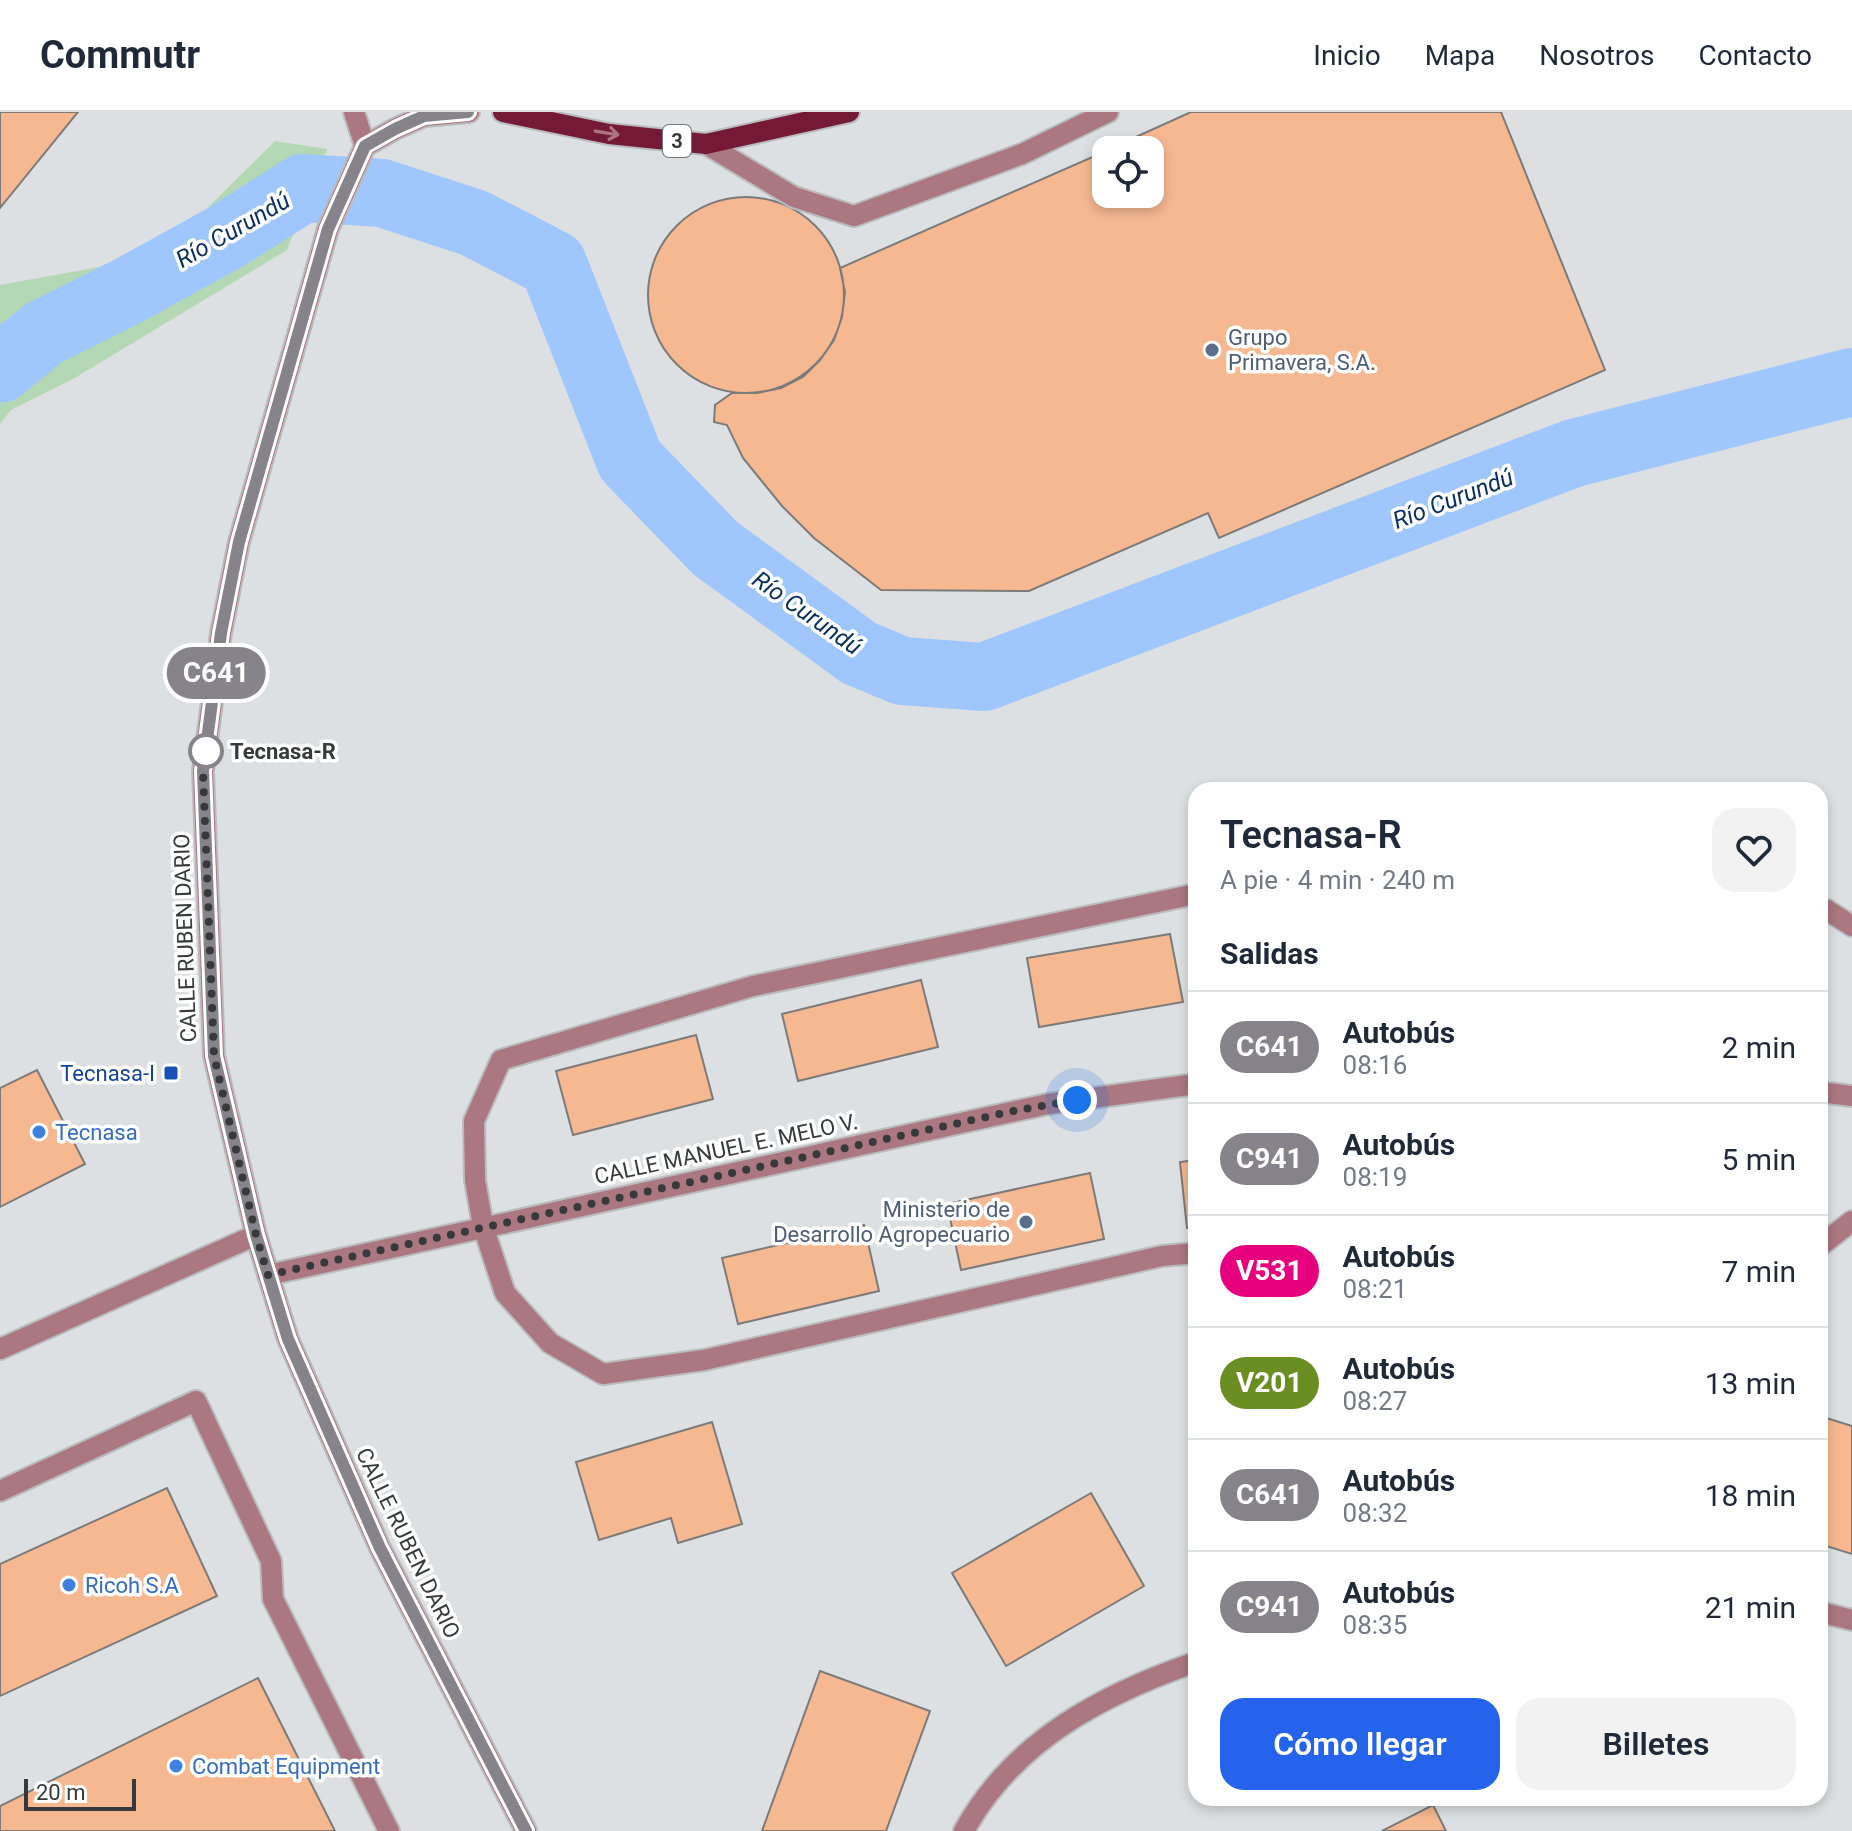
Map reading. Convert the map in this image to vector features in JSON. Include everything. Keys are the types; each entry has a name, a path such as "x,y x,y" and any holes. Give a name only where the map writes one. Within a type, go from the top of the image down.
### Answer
{"main road":[{"name":"3","path":"503,112 609,134 706,144 849,112"}],"street":[{"path":"354,112 362,152 395,129 424,116 469,112"},
{"path":"706,144 794,197 854,216 1022,154 1108,112"},
{"name":"CALLE RUBEN DARIO","path":"362,152 328,229 239,542 221,633 203,771 214,1056 256,1235 288,1339 380,1548 526,1831"},
{"path":"1188,896 753,986 501,1060 474,1121 475,1180 483,1226 505,1293 550,1343 603,1374 704,1360 1162,1256 1188,1254"},
{"path":"1828,911 1852,926"},
{"name":"CALLE MANUEL E. MELO V.","path":"268,1275 1048,1104 1188,1085"},
{"path":"1828,1093 1852,1096"},
{"path":"1828,1240 1852,1221"},
{"path":"0,1349 256,1235"},
{"path":"0,1491 196,1401 271,1561 273,1599 389,1831"},
{"path":"1828,1614 1852,1620"},
{"path":"964,1831 977,1807 1017,1760 1084,1710 1188,1665"}],"green space":[{"path":"275,141 327,149 287,250 73,379 11,410 0,424 0,285 159,256"}],"building":[{"path":"0,112 78,112 0,208"},
{"name":"Grupo Primavera, S.A.","path":"1191,112 1501,112 1605,370 1219,538 1208,513 1029,591 881,590 814,538 782,506 743,458 727,425 714,422 715,405 732,393 757,393 781,388 803,377 820,360 834,340 842,317 845,292 840,268 1092,157 1092,208 1164,208 1164,136 1138,136"},
{"path":"746,197 784,204 801,213 815,226 828,240 837,257 844,295 837,333 828,350 815,364 801,377 784,386 746,393 708,386 691,377 677,364 664,350 655,333 648,295 655,257 664,240 677,226 691,213 708,204"},
{"path":"1170,934 1183,1002 1039,1027 1027,958"},
{"path":"921,980 938,1047 798,1081 782,1014"},
{"path":"696,1035 713,1099 573,1135 556,1071"},
{"path":"37,1070 85,1164 0,1207 0,1088"},
{"path":"1188,1161 1188,1228 1187,1228 1180,1162"},
{"name":"Ministerio de Desarrollo Agropecuario","path":"1090,1173 1104,1239 961,1270 947,1204"},
{"path":"864,1225 879,1291 738,1324 722,1258"},
{"path":"1828,1418 1852,1426 1852,1554 1828,1546"},
{"path":"712,1422 742,1524 678,1543 671,1518 599,1540 576,1462"},
{"path":"167,1488 217,1596 0,1696 0,1564"},
{"path":"1091,1493 1144,1586 1006,1666 952,1573"},
{"path":"820,1671 930,1711 886,1831 762,1831"},
{"path":"258,1678 335,1831 0,1831 0,1806"},
{"path":"1434,1806 1446,1831 1382,1831"}],"waterway":[{"name":"Río Curundú","path":"0,369 44,333 226,237 303,188 382,193 474,223 553,264 630,460 715,548 859,653 902,671 984,677 1574,453 1852,382"}],"bus line":[{"name":"C641","path":"468,112 424,116 365,146 328,229 239,542 221,633 203,771 214,1056 256,1235 288,1339 380,1548 526,1831"}],"place":[{"name":"Grupo Primavera, S.A.","path":"1212,350"},
{"name":"Tecnasa-R","path":"206,751"},
{"name":"Tecnasa-I","path":"171,1073"},
{"name":"Tecnasa","path":"39,1132"},
{"name":"Ministerio de Desarrollo Agropecuario","path":"1026,1222"},
{"name":"Ricoh S.A","path":"69,1585"},
{"name":"Combat Equipment","path":"176,1766"}],"route":[{"path":"206,751 207,743 203,771 214,1056 268,1275 1018,1110 1077,1100"}]}
